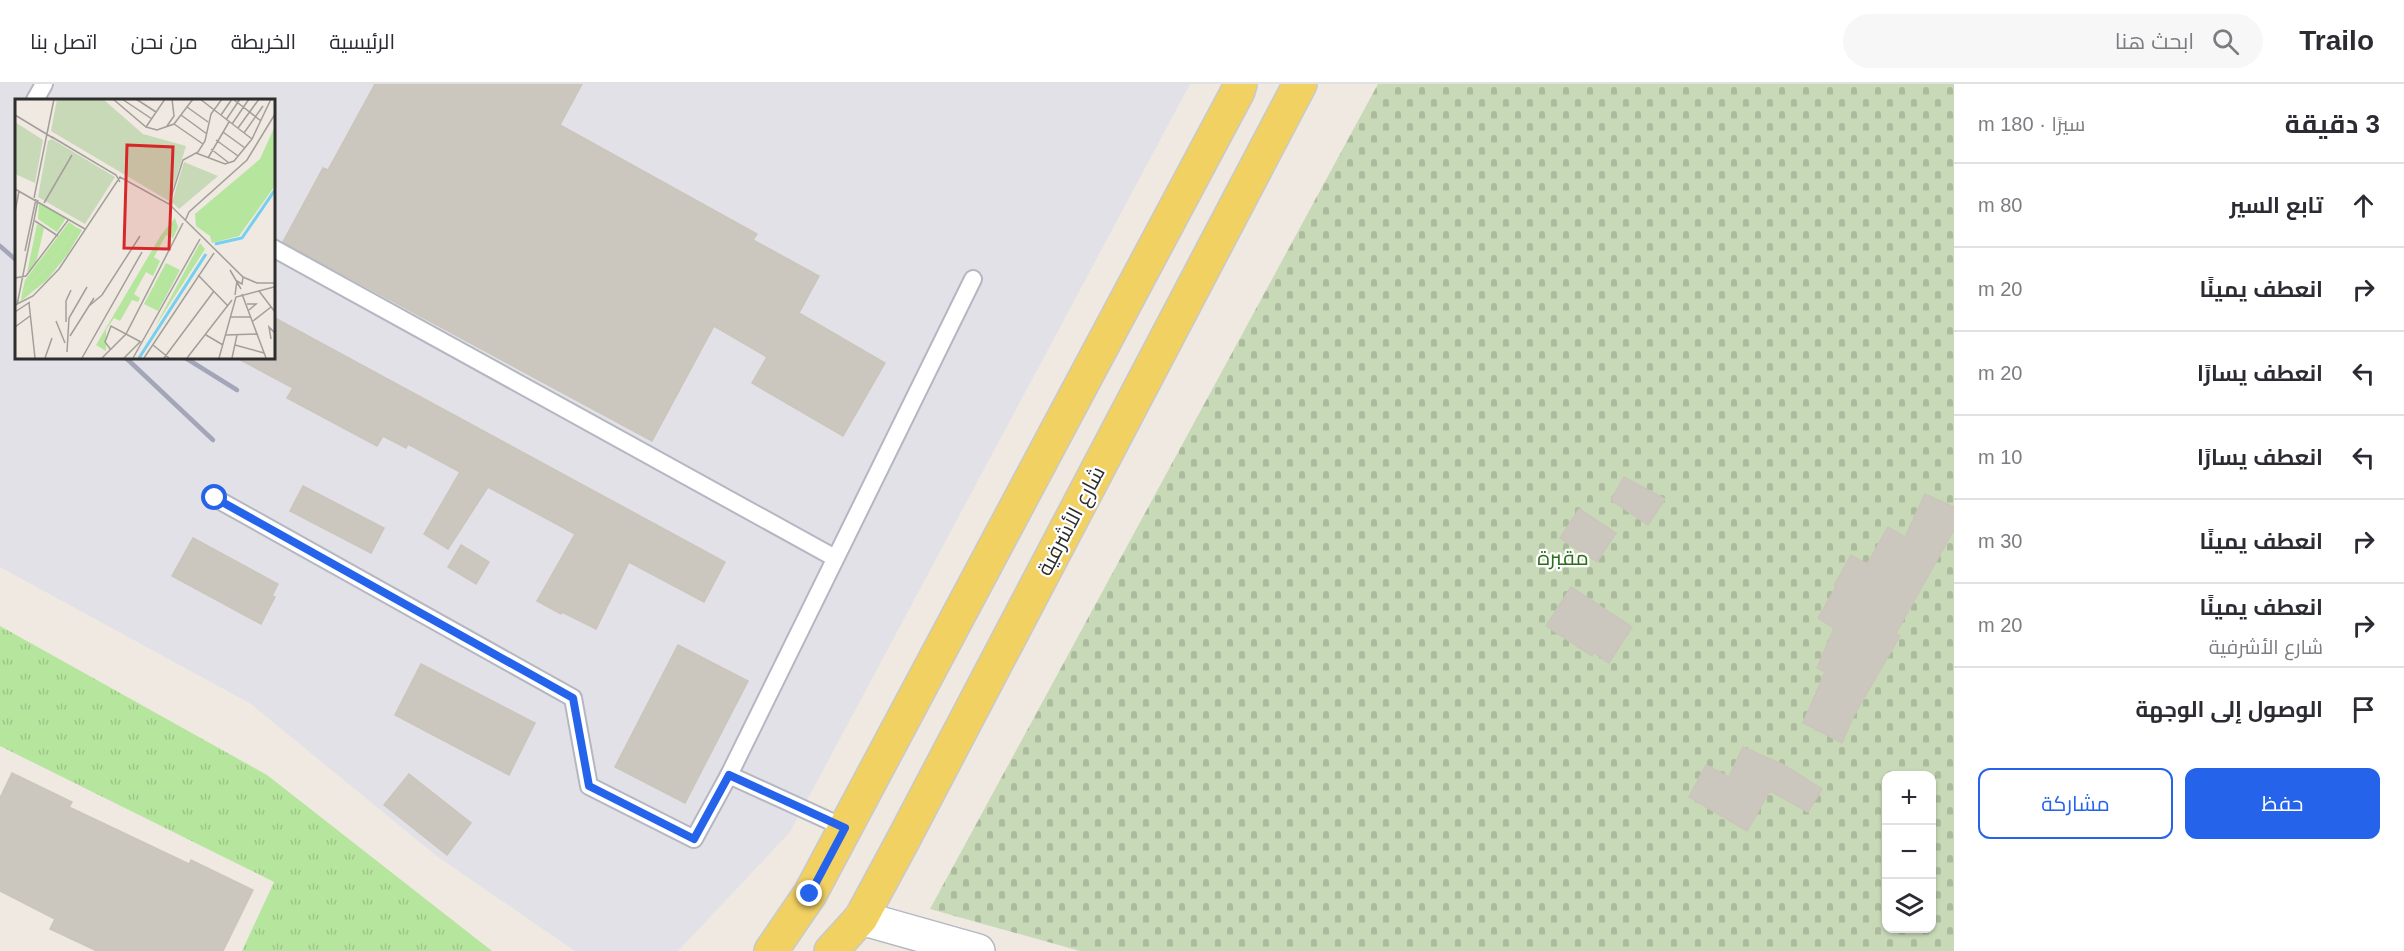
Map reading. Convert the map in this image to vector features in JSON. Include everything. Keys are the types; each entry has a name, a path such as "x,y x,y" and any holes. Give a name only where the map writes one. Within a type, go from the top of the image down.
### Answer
{"main road":[{"name":"شارع الأشرفية","path":"831,951 861,918 1300,84"},
{"path":"771,951 810,894 1239,87"}],"street":[{"path":"861,918 978,951"}],"lane":[{"path":"36,99 44,84"},
{"path":"274,249 835,558"},
{"path":"215,498 573,698 589,786 694,839 729,775 973,279"},
{"path":"729,775 845,828"}],"shaded area":[{"path":"0,84 1190,84 790,832 678,951 575,951 438,857 251,704 0,567"}],"green space":[{"name":"مقبرة","path":"1378,84 1954,84 1954,951 1080,951 930,909"},
{"path":"0,626 267,775 492,951 242,951 274,882 0,746"}],"building":[{"path":"375,84 582,84 560,125 757,234 753,240 819,276 799,313 885,363 843,436 752,383 767,357 714,326 652,441 283,242 323,168 328,170"},
{"path":"274,318 725,562 704,602 629,562 596,629 537,601 575,534 488,487 448,549 424,534 460,472 408,444 406,448 383,436 377,446 287,398 293,388 237,358 274,358"},
{"path":"1624,477 1665,499 1648,525 1611,500"},
{"path":"303,486 384,528 371,553 290,511"},
{"path":"1925,494 1954,507 1954,530 1896,633 1900,636 1854,715 1842,743 1803,723 1825,672 1817,668 1834,628 1818,618 1851,555 1867,564 1888,527 1905,537"},
{"path":"1579,509 1616,533 1597,562 1560,538"},
{"path":"193,538 278,584 272,596 275,597 261,624 172,576"},
{"path":"461,545 489,562 476,584 448,567"},
{"path":"1571,587 1632,627 1609,663 1594,653 1592,656 1546,626"},
{"path":"678,645 748,681 685,803 615,767"},
{"path":"421,664 535,723 509,775 395,715"},
{"path":"1743,747 1784,765 1822,789 1808,812 1770,791 1747,831 1689,797 1706,765 1729,777"},
{"path":"12,773 72,802 69,807 189,864 191,860 253,890 223,951 97,951 50,929 55,919 0,891 0,798"},
{"path":"409,774 471,823 447,855 384,805"}],"railway":[{"path":"0,246 15,259"},
{"path":"126,358 213,440"},
{"path":"186,358 237,390"}],"route":[{"path":"215,498 573,698 589,786 694,839 729,775 845,828 810,894"}]}
